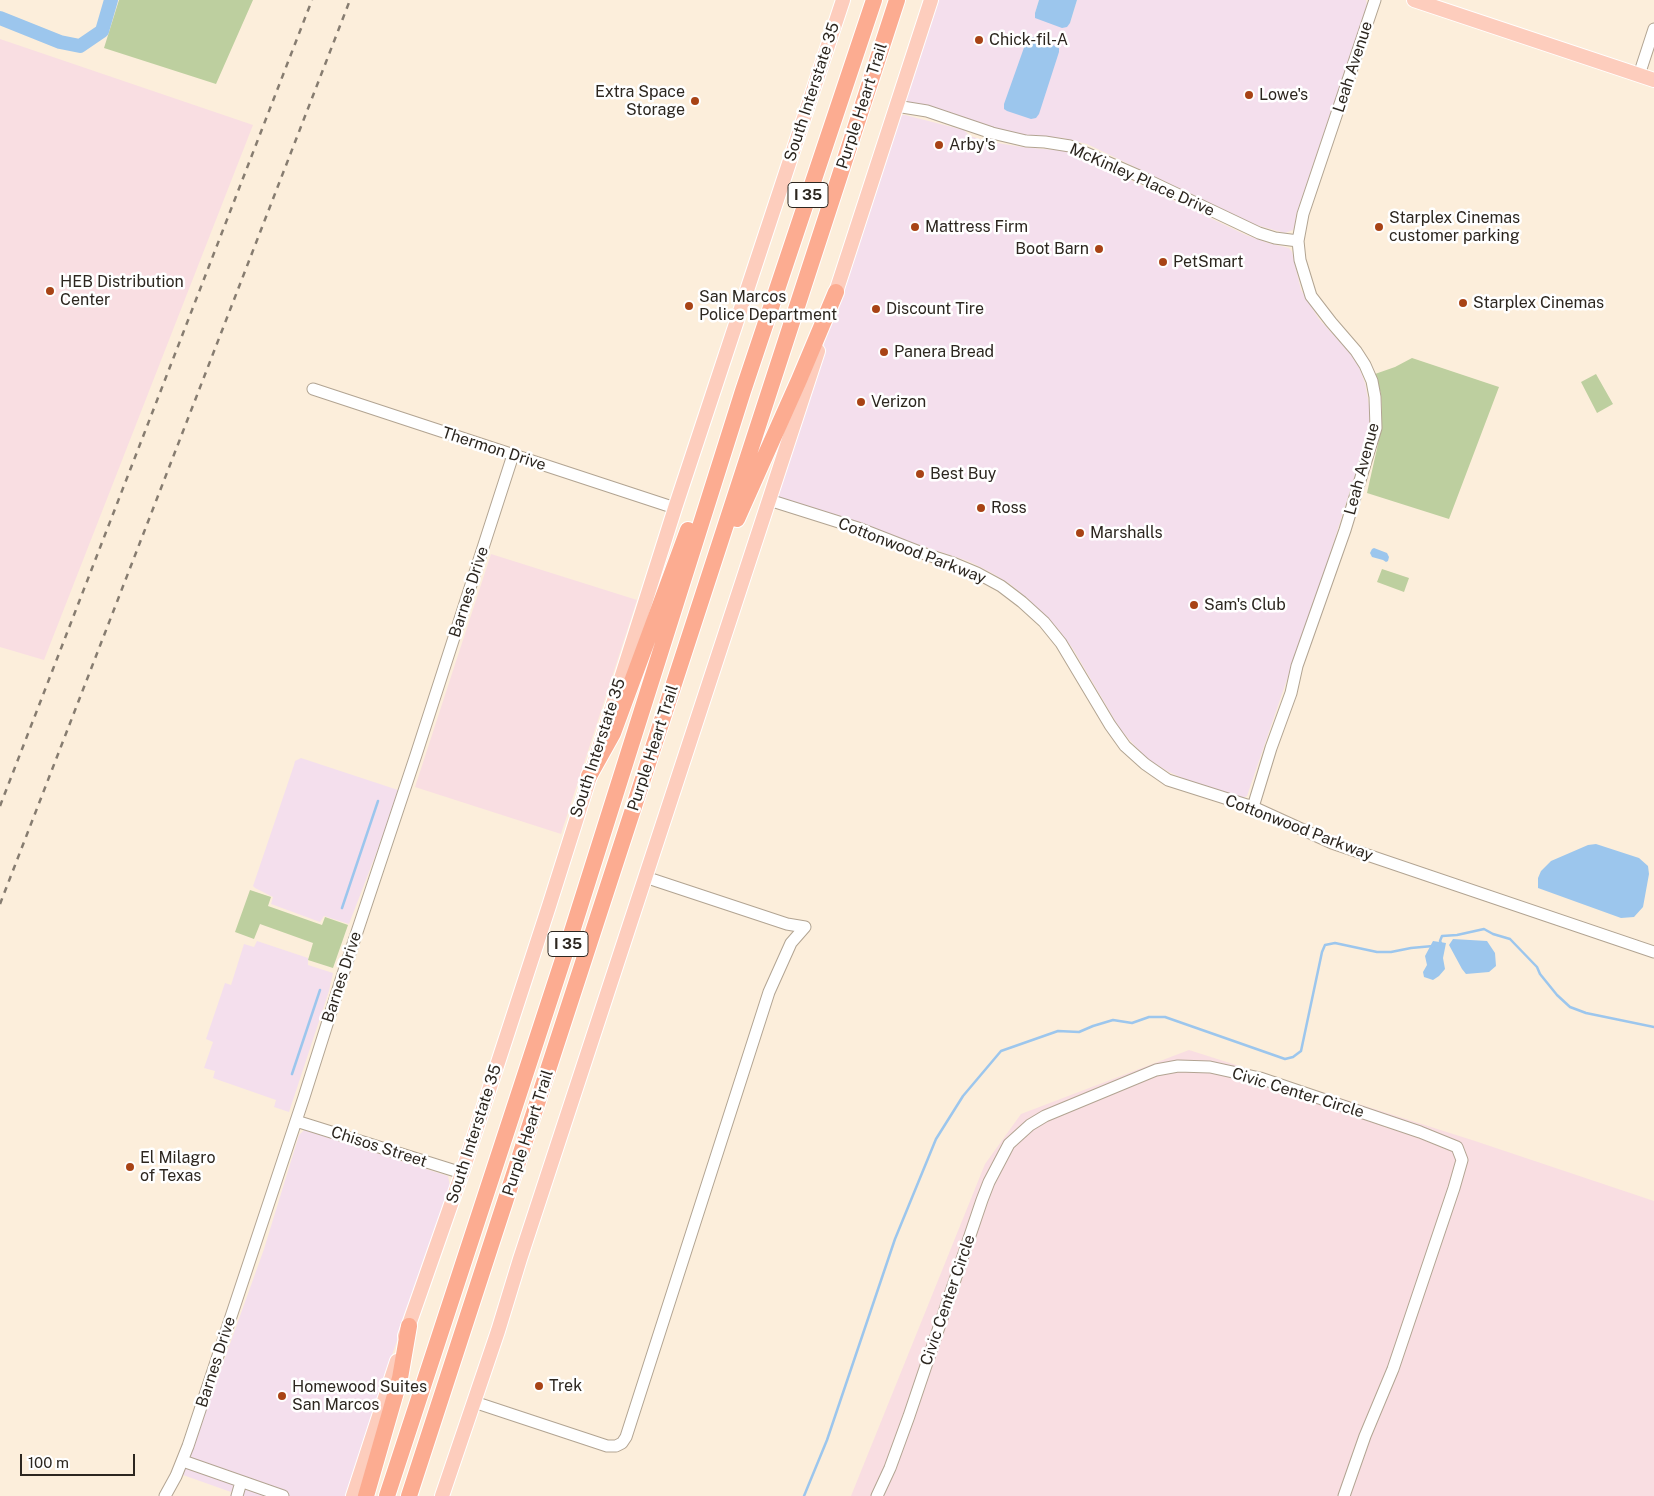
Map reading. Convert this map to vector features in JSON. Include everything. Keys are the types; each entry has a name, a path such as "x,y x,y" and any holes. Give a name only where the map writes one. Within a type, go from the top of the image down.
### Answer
{"highway":[{"name":"Purple Heart Trail","path":"387,1496 569,941 743,391 874,0"},
{"name":"Purple Heart Trail","path":"409,1496 897,0"},
{"path":"697,613 800,380 836,292"},
{"path":"590,776 613,733 724,432 743,391"},
{"path":"366,1496 400,1378 408,1326"}],"main road":[{"name":"South Interstate 35","path":"353,1496 408,1326 462,1173 676,508 843,0"},
{"path":"442,1496 808,385 836,292 931,0"},
{"path":"1414,0 1654,80"}],"street":[{"name":"Leah Avenue","path":"1253,807 1297,666 1343,534 1376,428 1375,397 1372,381 1356,351 1311,296 1300,260 1298,242 1303,214 1375,0"},
{"path":"1639,75 1654,29"},
{"name":"McKinley Place Drive","path":"896,106 927,111 992,133 1010,136 1026,142 1045,142 1070,146 1124,169 1259,233 1298,242"},
{"name":"Thermon Drive","path":"313,389 676,508"},
{"name":"Barnes Drive","path":"165,1496 183,1461 513,455"},
{"name":"Cottonwood Parkway","path":"769,500 861,529 977,573 1001,586 1044,622 1062,643 1110,725 1125,746 1145,764 1168,780 1253,807 1332,843 1654,950"},
{"path":"474,1402 607,1446 616,1446 622,1443 626,1437 769,992 791,943 805,927 786,924 645,877"},
{"name":"Civic Center Circle","path":"877,1496 890,1468 909,1416 982,1200 989,1182 1010,1144 1030,1125 1045,1116 1149,1072 1178,1066 1210,1067 1260,1078 1420,1132 1457,1147 1462,1160 1454,1188 1393,1369 1365,1436 1344,1496"},
{"name":"Chisos Street","path":"296,1121 462,1173"},
{"path":"183,1461 283,1496"},
{"path":"237,1496 241,1482"}],"shaded area":[{"path":"936,0 1039,0 1035,13 1070,23 1077,0 1366,0 1367,5 1296,215 1293,230 1285,233 1256,225 1087,144 1063,138 1009,134 910,103 906,100 906,94"},
{"path":"0,39 253,125 44,660 0,647"},
{"path":"901,115 964,130 970,136 986,141 1066,151 1246,235 1289,248 1292,252 1301,290 1319,319 1350,353 1359,367 1365,383 1369,405 1370,428 1328,560 1247,796 1243,798 1238,797 1189,781 1149,760 1120,729 1073,649 1058,629 1010,584 968,561 779,498 777,490 858,238 898,118"},
{"path":"491,554 637,600 561,834 415,787"},
{"path":"301,758 398,790 384,833 349,924 324,916 320,922 271,904 273,897 253,886 295,761"},
{"path":"257,941 308,958 308,965 333,973 329,991 289,1112 274,1107 276,1100 213,1078 215,1071 204,1068 213,1042 206,1039 225,983 231,985 244,944 254,947"},
{"path":"1189,1050 1475,1141 1654,1201 1654,1496 851,1496 985,1164 1021,1114"},
{"path":"304,1130 448,1176 450,1186 389,1364 347,1496 230,1496 231,1492 183,1475 264,1249 299,1135"}],"green space":[{"path":"119,0 253,0 216,84 104,48"},
{"path":"1412,358 1499,387 1449,519 1367,493 1380,435 1382,415 1381,394 1375,374 1395,367"},
{"path":"1596,374 1613,404 1597,413 1581,382"},
{"path":"1382,569 1409,578 1404,592 1377,582"},
{"path":"250,890 271,897 268,906 322,925 325,917 348,925 333,968 308,960 313,943 260,924 254,939 235,932"}],"water":[{"path":"1039,0 1077,0 1067,27 1062,28 1035,18"},
{"path":"1033,37 1059,48 1059,52 1039,114 1036,118 1031,119 1007,111 1004,109 1004,104 1026,42 1029,38"},
{"path":"1374,548 1387,553 1388,561 1372,557 1370,553"},
{"path":"1596,844 1639,858 1648,866 1649,874 1643,907 1634,917 1621,918 1538,888 1538,878 1541,871 1551,861 1588,845"},
{"path":"1453,939 1487,941 1495,953 1496,966 1489,972 1466,974 1449,945"},
{"path":"1433,941 1446,943 1443,958 1445,969 1433,980 1424,977 1423,972 1427,965 1425,956"}],"waterway":[{"path":"0,18 60,42 80,46 102,31 111,0"},
{"path":"342,908 378,801"},
{"path":"1441,943 1442,936 1484,929 1510,939 1537,967 1540,974 1557,995 1570,1007 1586,1013 1654,1027"},
{"path":"804,1496 827,1440 895,1239 936,1139 963,1096 1001,1051 1058,1031 1079,1032 1113,1020 1132,1023 1149,1017 1165,1017 1285,1059 1293,1057 1301,1051 1325,945 1335,943 1377,952 1433,946"},
{"path":"292,1074 320,990"}],"railway":[{"path":"0,806 312,0"},
{"path":"0,904 350,0"}],"place":[{"name":"Chick-fil-A","path":"979,40"},
{"name":"Lowe's","path":"1249,95"},
{"name":"Extra Space Storage","path":"695,101"},
{"name":"Arby's","path":"939,145"},
{"name":"Mattress Firm","path":"915,227"},
{"name":"Starplex Cinemas customer parking","path":"1379,227"},
{"name":"Boot Barn","path":"1099,249"},
{"name":"PetSmart","path":"1163,262"},
{"name":"HEB Distribution Center","path":"50,291"},
{"name":"Starplex Cinemas","path":"1463,303"},
{"name":"San Marcos Police Department","path":"689,306"},
{"name":"Discount Tire","path":"876,309"},
{"name":"Panera Bread","path":"884,352"},
{"name":"Verizon","path":"861,402"},
{"name":"Best Buy","path":"920,474"},
{"name":"Ross","path":"981,508"},
{"name":"Marshalls","path":"1080,533"},
{"name":"Sam's Club","path":"1194,605"},
{"name":"El Milagro of Texas","path":"130,1167"},
{"name":"Trek","path":"539,1386"},
{"name":"Homewood Suites San Marcos","path":"282,1396"}]}
